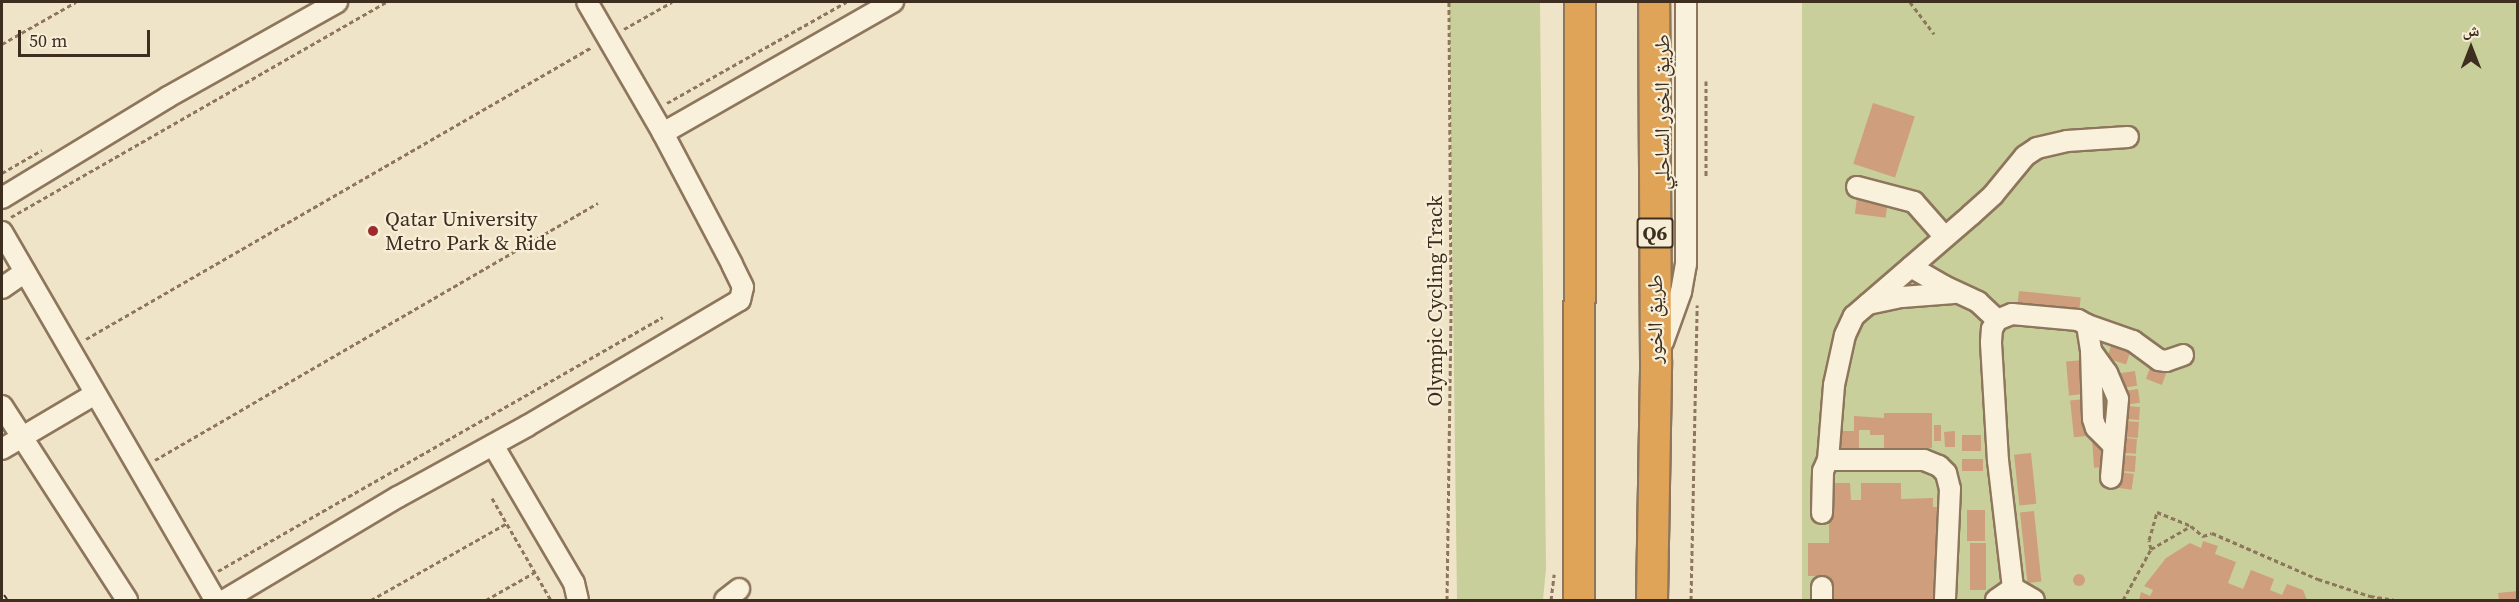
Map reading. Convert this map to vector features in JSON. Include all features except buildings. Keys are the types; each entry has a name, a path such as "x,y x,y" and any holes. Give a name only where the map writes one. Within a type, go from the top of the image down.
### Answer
{"highway":[{"path":"1579,600 1580,2"},
{"name":"طريق الخور","path":"1654,2 1657,592"}],"street":[{"path":"2,198 168,97 337,2"},
{"path":"225,600 398,497 493,445 735,305 744,294 736,272 663,133 587,2"},
{"path":"663,133 893,2"},
{"name":"طريق الخور الساحلي","path":"1656,361 1681,292 1686,264 1686,2"},
{"path":"1822,513 1823,471 1828,460 1838,363 1845,335 1854,316 1993,195 2025,156 2037,148 2067,141 2128,137"},
{"path":"1857,187 1902,196 1914,202 1944,236"},
{"path":"2,232 215,600"},
{"path":"1911,267 1978,302 1997,320"},
{"path":"2,288 25,272"},
{"path":"1865,305 1902,297 1958,293"},
{"path":"2013,588 1998,461 1991,342 1992,329 1997,320 2012,314 2078,320 2133,341 2159,360 2166,361 2183,355"},
{"path":"2087,325 2091,351 2092,419 2113,445 2111,478"},
{"path":"2,448 95,394"},
{"path":"2,406 127,600"},
{"path":"493,445 576,592"},
{"path":"1828,460 1924,460 1939,466 1946,473 1950,489 1945,600"},
{"path":"1996,600 2013,588"},
{"path":"2013,588 2034,600"}],"path":[{"path":"2,44 76,2"},
{"path":"2,223 387,2"},
{"path":"68,348 672,2"},
{"path":"650,112 846,2"},
{"name":"Olympic Cycling Track","path":"1447,600 1451,311 1449,2"},
{"path":"1910,2 1934,34"},
{"path":"139,470 598,203"},
{"path":"204,579 663,317"},
{"path":"492,498 551,600"},
{"path":"2151,549 2149,540 2157,512 2192,526 2203,536 2212,533 2328,583 2370,596 2394,600"},
{"path":"371,600 507,523"},
{"path":"2123,600 2151,549 2192,526"},
{"path":"486,600 535,572"}],"green space":[{"path":"1449,2 1540,2 1546,569 1543,600 1457,600"},
{"path":"1802,2 2517,2 2517,600 1802,600"}],"railway":[{"path":"2,596 5,600"}],"place":[{"name":"Qatar University Metro Park & Ride","path":"373,231"}]}
